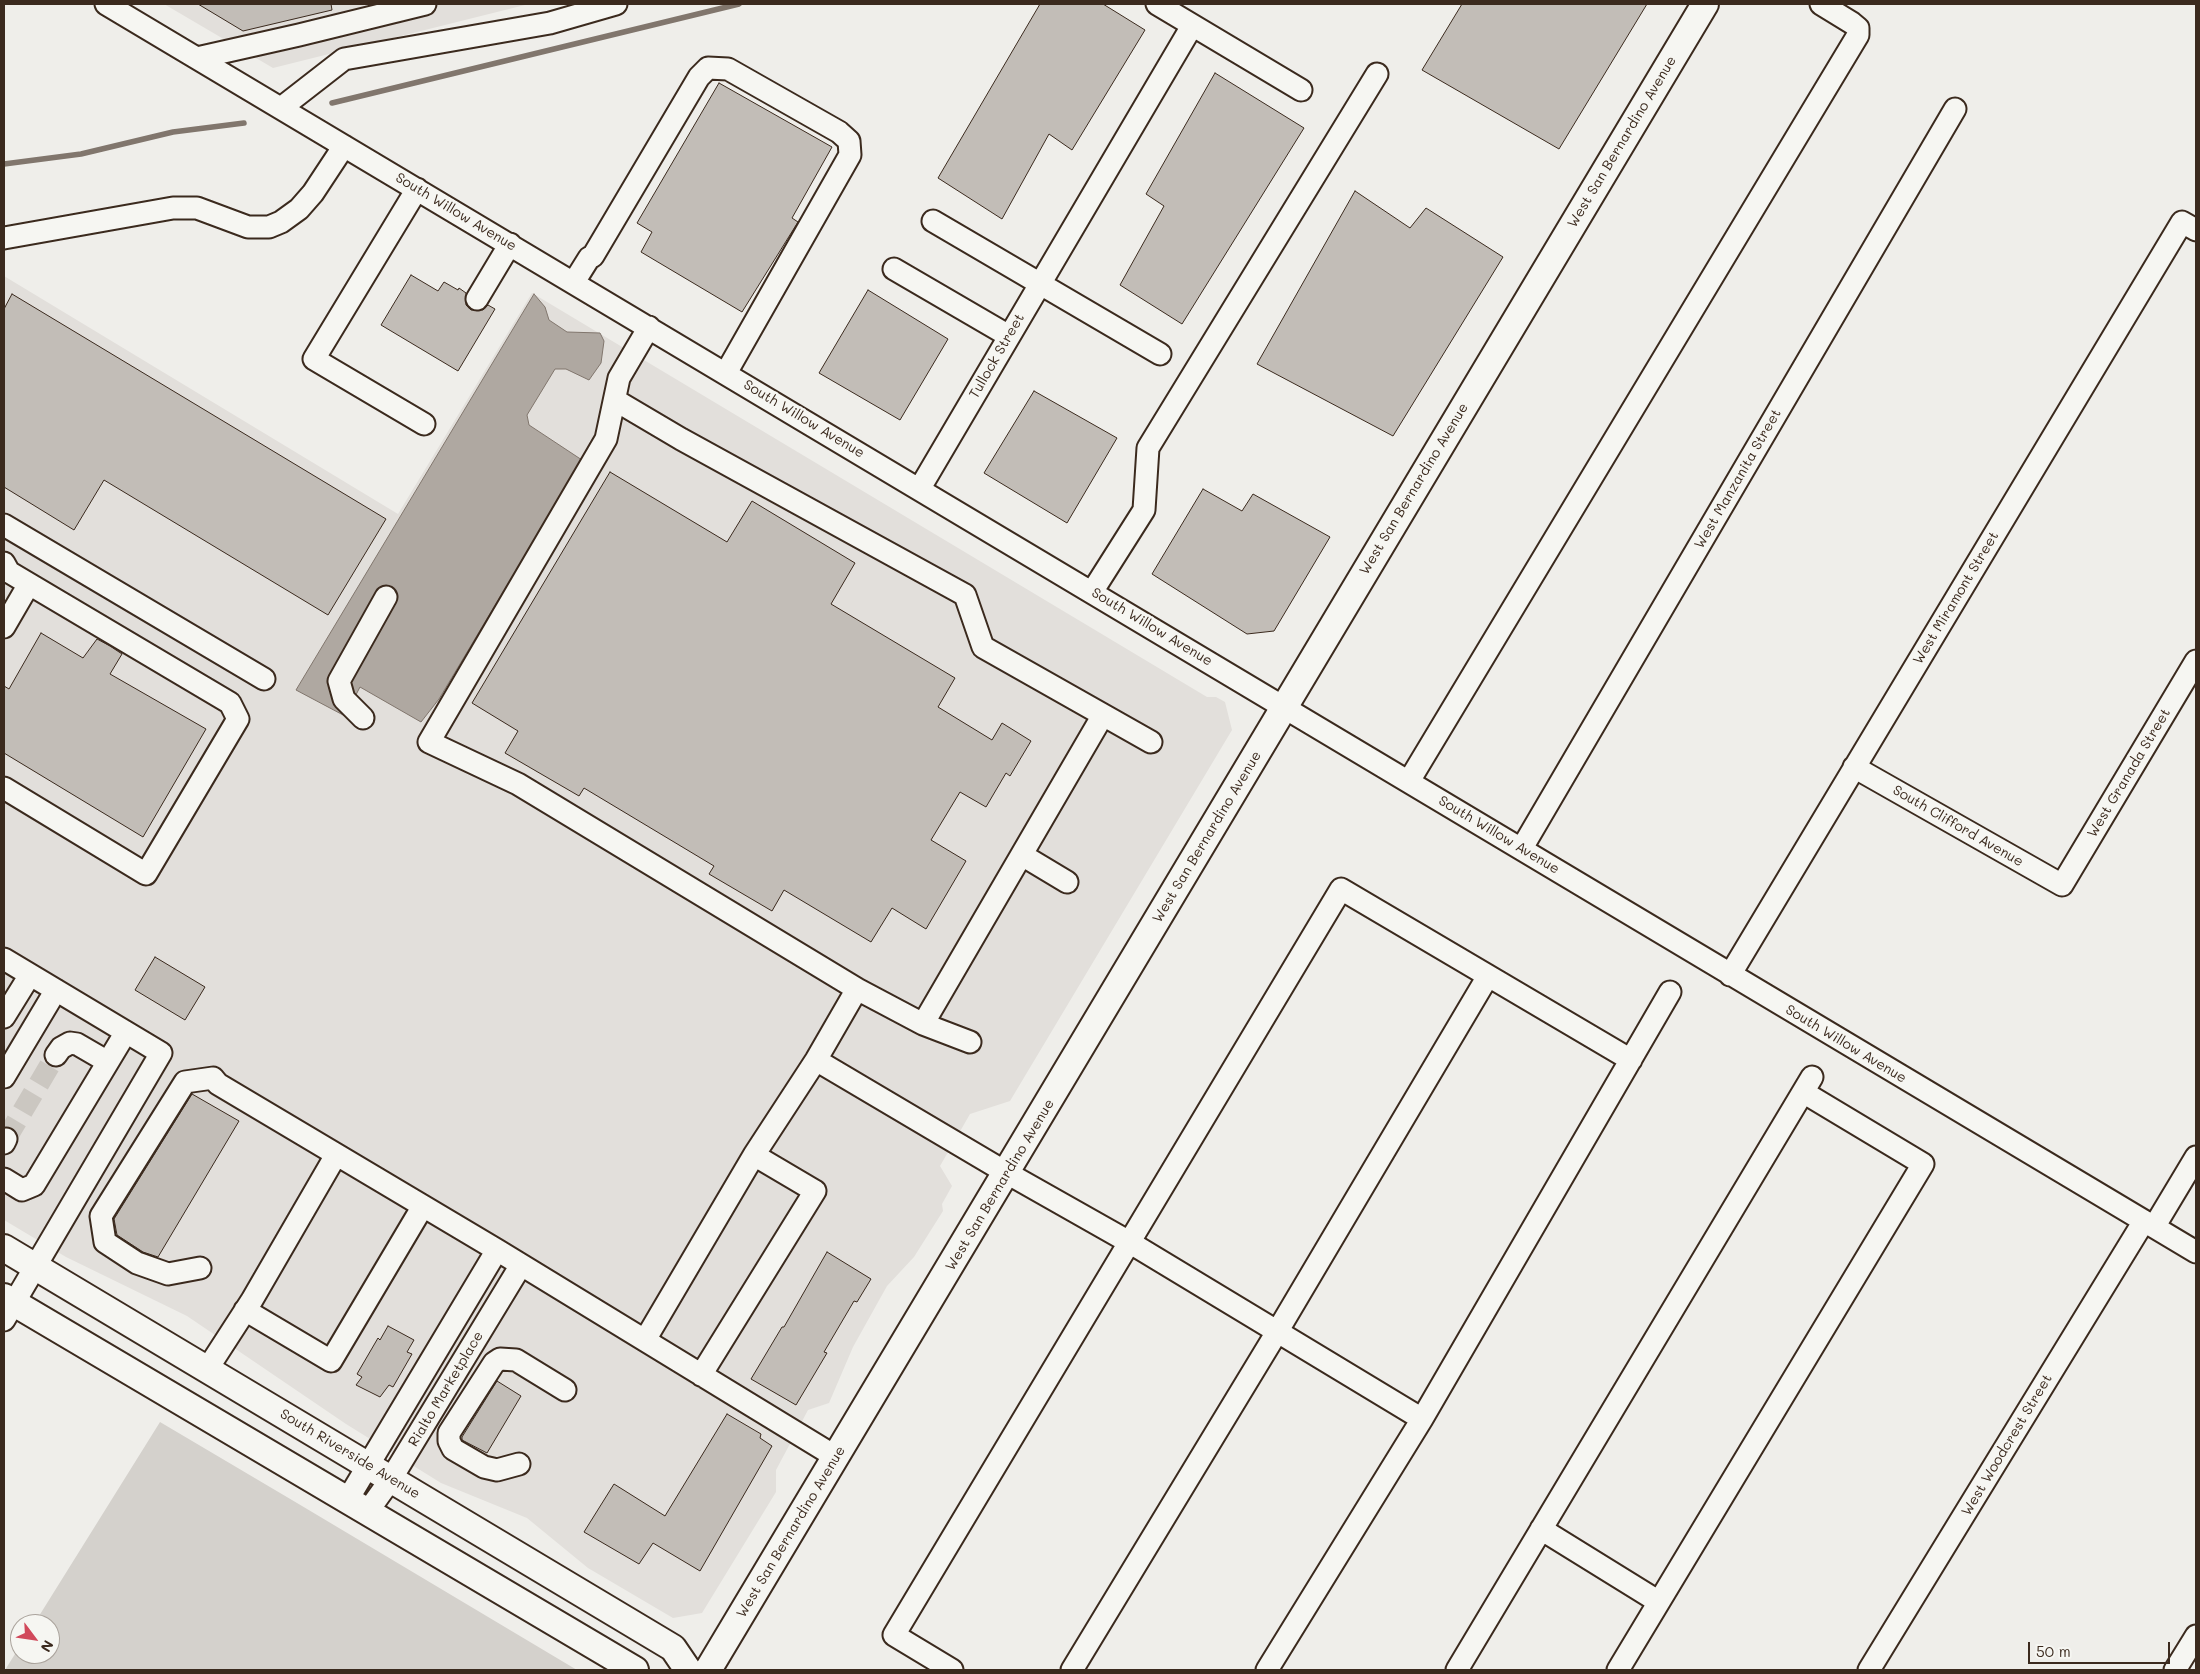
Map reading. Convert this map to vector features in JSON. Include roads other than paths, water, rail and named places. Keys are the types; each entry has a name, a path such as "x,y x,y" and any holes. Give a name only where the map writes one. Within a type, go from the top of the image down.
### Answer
{"main road":[{"name":"West San Bernardino Avenue","path":"708,1670 1705,4"},
{"name":"South Riverside Avenue","path":"4,1248 208,1368 673,1648 688,1670"},
{"path":"7,1307 358,1505 635,1670"}],"street":[{"name":"South Willow Avenue","path":"106,4 920,488 1522,848 1730,975 2196,1252"},
{"path":"197,58 425,4"},
{"path":"281,108 344,59 550,22 616,4"},
{"path":"1157,4 1301,90"},
{"path":"1409,781 1858,35 1858,28 1821,4"},
{"name":"Tullock Street","path":"920,488 1192,26"},
{"path":"574,282 589,258 593,256 703,72 715,67 728,70 840,132 849,141 850,155 726,373"},
{"path":"1092,592 1144,510 1148,448 1377,74"},
{"name":"West Manzanita Street","path":"1522,848 1955,109"},
{"path":"4,238 173,208 197,208 248,227 270,227 281,222 299,209 313,193 344,146"},
{"path":"417,189 314,359 424,424"},
{"path":"933,221 1160,354"},
{"name":"West Miramont Street","path":"1730,975 1854,767 2189,226"},
{"path":"477,299 510,244"},
{"path":"894,269 1008,336"},
{"path":"649,327 619,378 606,439 429,742 518,784 857,989 923,1024 970,1042"},
{"path":"615,400 681,440 965,595 983,647 1151,742"},
{"path":"4,525 264,679"},
{"path":"4,563 10,572 230,702 238,719 146,874 4,788"},
{"path":"4,627 30,584"},
{"path":"363,718 344,699 339,681 386,597"},
{"name":"West Granada Street","path":"2062,885 2196,661"},
{"path":"923,1024 1103,715"},
{"name":"South Clifford Avenue","path":"1854,767 2062,885"},
{"path":"1022,855 1067,882"},
{"path":"952,1670 894,1635 1341,889 1630,1060"},
{"path":"4,959 161,1053 34,1266 7,1307"},
{"path":"4,1017 30,975"},
{"path":"1072,1670 1277,1332 1488,976"},
{"path":"644,1340 754,1155 816,1060 857,989"},
{"path":"4,1077 56,990"},
{"path":"1267,1670 1422,1419 1670,992"},
{"path":"4,1179 22,1190 34,1185 126,1032"},
{"path":"56,1055 61,1048 70,1043 77,1044 108,1062"},
{"path":"816,1060 1007,1173 1129,1242 1422,1419"},
{"path":"200,1268 168,1274 137,1263 105,1242 101,1216 185,1082 213,1078 218,1084 497,1250 836,1458"},
{"path":"1456,1670 1807,1084 1923,1164 1618,1670"},
{"path":"208,1368 245,1310 336,1155"},
{"path":"701,1375 815,1191 754,1155"},
{"name":"West Woodcrest Street","path":"1870,1669 2149,1224 2196,1157"},
{"path":"245,1310 331,1361 423,1206"},
{"name":"Rialto Marketplace","path":"358,1505 367,1465 497,1250"},
{"name":"Rialto Marketplace","path":"358,1505 391,1479 521,1265"},
{"path":"519,1464 496,1470 484,1467 453,1449 449,1441 449,1433 494,1363 500,1359 516,1360 564,1390"},
{"path":"1541,1529 1659,1602"},
{"path":"2175,1670 2196,1636"}],"waterway":[{"path":"332,103 739,4"},
{"path":"4,164 81,154 173,132 244,123"}],"tunnel":[{"path":"6,1139 56,1055"}]}
